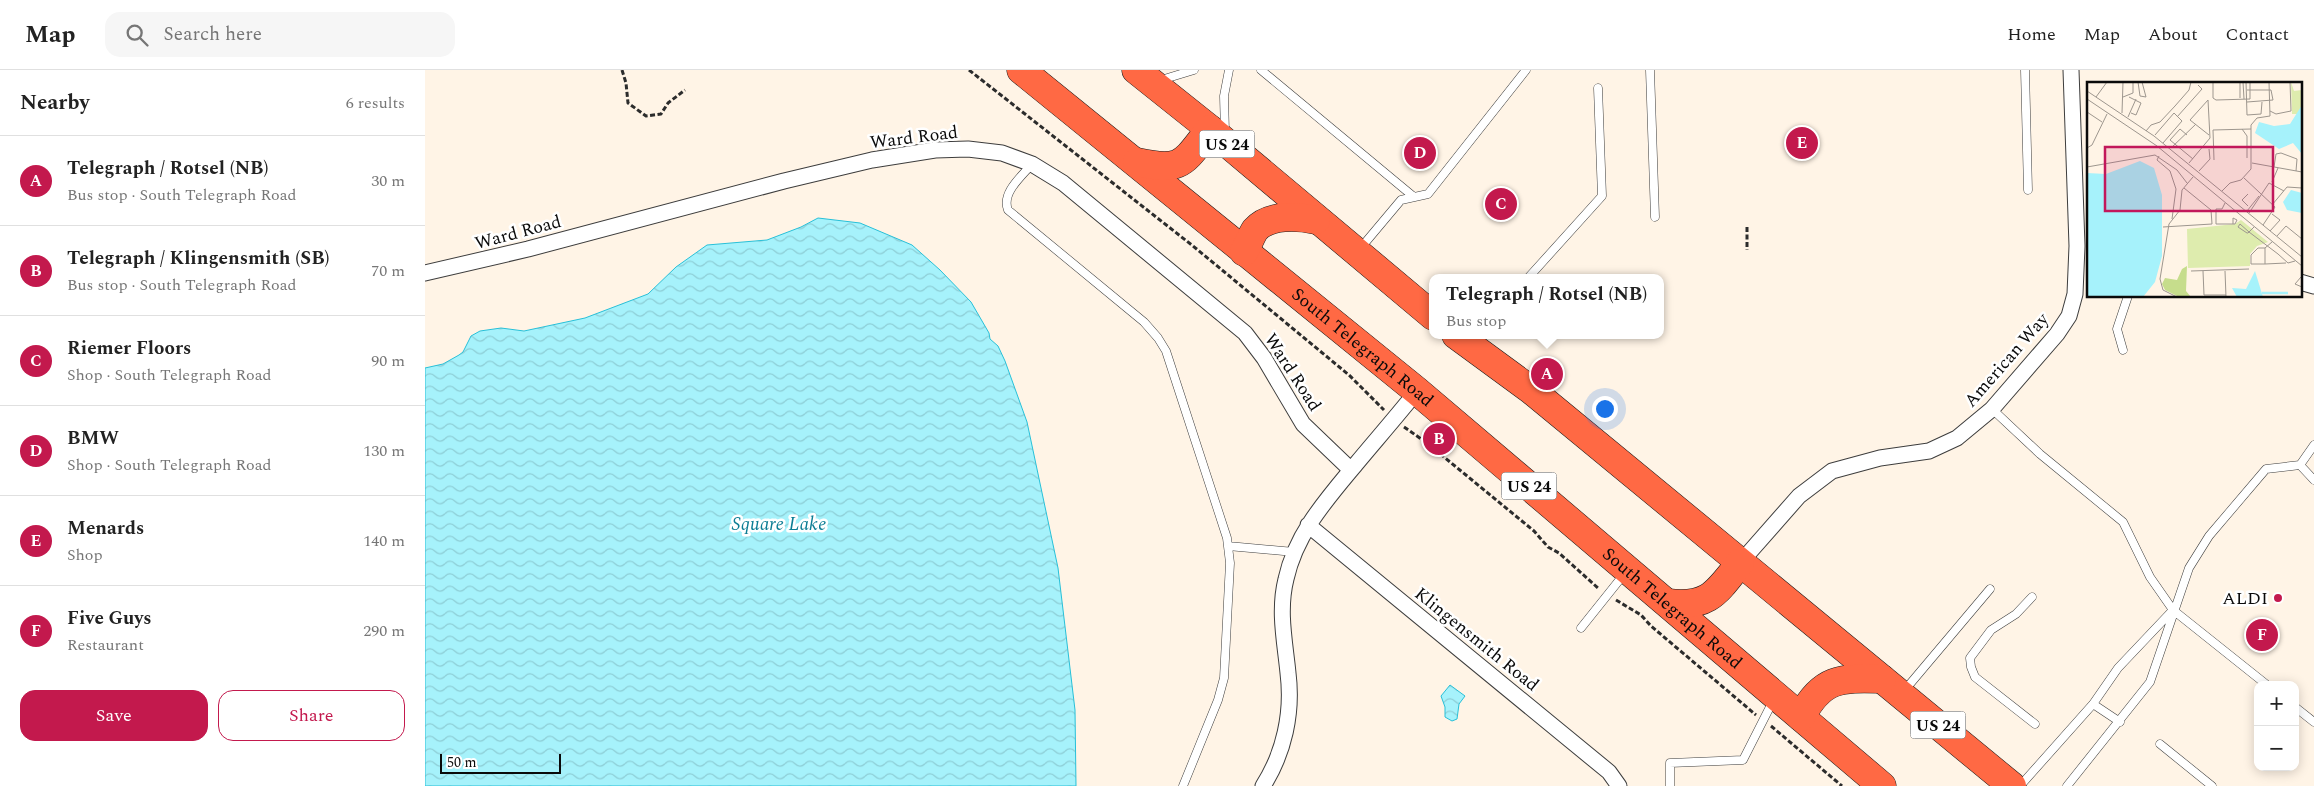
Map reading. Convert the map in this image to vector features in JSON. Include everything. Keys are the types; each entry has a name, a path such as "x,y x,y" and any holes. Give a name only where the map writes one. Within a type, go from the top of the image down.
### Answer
{"highway":[{"name":"South Telegraph Road","path":"1021,70 1137,162 1244,252 1417,391 1668,602 1882,786"},
{"name":"US 24","path":"1144,76 1429,313"},
{"path":"1137,162 1164,168 1176,164 1218,136"},
{"path":"1244,252 1256,229 1270,222 1285,218 1316,220"},
{"name":"US 24","path":"1467,341 1531,390 2011,786"},
{"path":"1668,602 1699,603 1710,598 1740,562"},
{"path":"1801,716 1809,701 1820,689 1833,682 1848,678 1891,687"}],"street":[{"name":"American Way","path":"1740,562 1799,496 1832,471 1880,458 1929,451 1957,438 1992,409 2057,334 2069,316 2075,294 2082,246 2071,70"},
{"name":"Ward Road","path":"425,272 528,249 784,180 882,159 935,150 968,149 1002,153 1032,164 1068,187 1238,327 1264,358 1303,424 1351,470"},
{"path":"2301,282 2314,286"},
{"path":"1263,786 1278,757 1288,719 1289,688 1282,607 1286,579 1295,552 1308,525 1417,391"},
{"name":"Klingensmith Road","path":"1308,525 1609,772 1619,786"}],"lane":[{"path":"1144,76 1194,70"},
{"path":"1218,136 1229,70"},
{"path":"1261,70 1414,197"},
{"path":"1356,253 1401,200 1428,194 1526,70"},
{"path":"1651,70 1655,217"},
{"path":"2025,70 2028,190"},
{"path":"1532,274 1602,196 1599,88"},
{"path":"1032,164 1007,195 1006,204 1008,210 1144,322 1158,338 1166,351 1228,546 1229,563 1224,678 1218,700 1183,786"},
{"path":"2123,350 2117,330 2128,298"},
{"path":"1992,409 2033,448 2123,522 2150,577 2173,610 2262,681"},
{"path":"2299,466 2314,445"},
{"path":"2067,786 2120,722 2150,682 2173,610 2189,568 2209,536 2239,498 2266,469 2299,466 2314,480"},
{"path":"1228,546 1295,552"},
{"path":"1581,628 1628,569"},
{"path":"1891,687 1990,589"},
{"path":"2032,597 2016,614 1991,630 1970,658 1975,677 2035,724"},
{"path":"2020,786 2093,704 2118,668 2173,610"},
{"path":"1670,786 1670,763 1743,760 1762,719 1776,695"},
{"path":"2093,704 2120,722"},
{"path":"2299,709 2312,717"},
{"path":"2160,744 2212,786"}],"path":[{"path":"622,70 626,83 628,103 646,116 661,114 668,103 685,90"},
{"path":"969,70 1200,252 1349,375 1370,393 1378,404"},
{"path":"1747,227 1747,250"},
{"path":"1407,431 1427,443 1519,519 1548,547 1559,553 1597,588"},
{"path":"1619,603 1641,615 1651,626 1748,708"},
{"path":"1774,728 1843,786"}],"water":[{"name":"Square Lake","path":"818,218 860,223 912,245 971,302 989,333 990,339 998,346 1005,361 1027,422 1058,568 1075,710 1076,786 425,786 425,368 443,364 459,355 463,352 471,336 480,331 501,328 524,331 585,318 648,294 676,267 707,245 767,240 801,227"},
{"path":"1450,685 1465,696 1459,704 1457,719 1452,721 1445,717 1445,707 1441,696"}],"place":[{"name":"Menards","path":"1802,143"},
{"name":"BMW","path":"1420,153"},
{"name":"Riemer Floors","path":"1501,204"},
{"name":"Telegraph / Rotsel (NB)","path":"1547,374"},
{"name":"Telegraph / Klingensmith (SB)","path":"1439,439"},
{"name":"ALDI","path":"2278,598"},
{"name":"Five Guys","path":"2262,635"}]}
